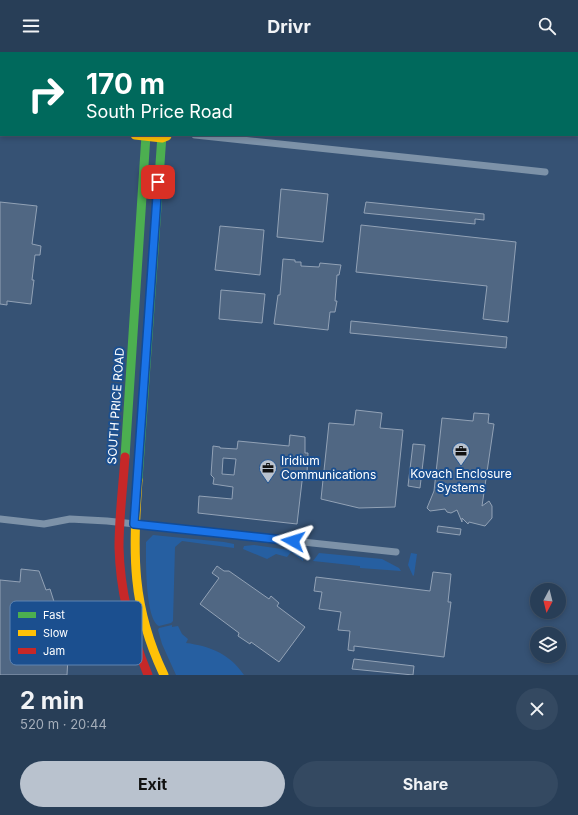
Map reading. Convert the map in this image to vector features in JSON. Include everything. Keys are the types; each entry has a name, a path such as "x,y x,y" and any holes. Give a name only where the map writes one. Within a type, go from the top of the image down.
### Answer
{"main road":[{"path":"139,601 134,563 134,524 164,136 146,136"},
{"name":"SOUTH PRICE ROAD","path":"125,601 122,588 119,551 120,522 146,136"},
{"path":"142,617 148,638 164,675"},
{"path":"142,662 154,675"},
{"name":"SOUTH PRICE ROAD","path":"142,662 148,675"}],"street":[{"path":"204,136 545,172"},
{"path":"0,518 44,524 70,519 120,522 396,552"}],"shaded area":[{"path":"153,535 234,544 234,548 182,541 175,547 173,621 171,623 159,626 154,621 151,612 147,587 146,542"},
{"path":"254,545 303,552 303,561 291,552 287,557 276,554 267,559 243,549 244,546"},
{"path":"319,553 382,559 399,568 401,571 360,568 360,566 313,561"},
{"path":"411,553 417,554 413,576 408,565"},
{"path":"172,625 172,627 178,626 182,634 188,639 186,643 203,646 219,652 226,656 244,675 176,675 162,644 158,630 159,628"}],"building":[{"path":"281,189 328,194 323,242 277,237"},
{"path":"0,202 37,206 32,244 41,246 40,255 35,255 31,304 7,301 7,305 0,304"},
{"path":"366,202 484,214 484,220 475,219 475,224 364,213"},
{"path":"361,225 516,242 508,322 483,319 487,286 356,272"},
{"path":"220,226 264,230 260,275 215,270"},
{"path":"283,259 301,262 301,266 319,267 320,263 341,265 339,275 337,275 335,301 337,301 335,312 330,312 328,330 274,324 278,295 280,295"},
{"path":"221,290 265,294 262,323 219,319"},
{"path":"351,321 507,337 506,348 350,333"},
{"path":"356,410 382,413 380,428 403,430 395,507 359,508 321,499 329,423 354,425"},
{"path":"474,413 489,414 488,423 494,424 482,506 489,501 492,506 492,518 485,526 469,522 468,524 462,518 462,522 457,510 451,513 447,512 445,509 430,511 427,508 434,491 442,418 473,421"},
{"path":"290,435 305,437 305,453 308,453 307,473 303,473 297,524 198,513 199,496 232,499 233,487 213,484 214,478 211,475 213,446 237,449 238,441 289,446","holes":["223,458 236,459 234,475 222,474"]},
{"path":"413,444 425,445 420,488 408,486"},
{"path":"438,526 461,529 460,535 437,532"},
{"path":"217,566 224,571 229,571 269,599 271,596 279,603 277,606 305,627 279,662 251,642 250,644 238,636 239,633 200,604 219,578 212,573"},
{"path":"21,569 39,571 46,590 50,589 54,601 10,601 10,665 68,665 67,675 0,675 0,580 20,582"},
{"path":"433,572 451,574 448,602 451,602 444,657 354,646 354,651 348,650 350,631 338,630 341,612 319,609 322,592 314,591 316,577 430,591"},
{"path":"354,659 414,666 413,675 352,669"}],"traffic: fast":[{"path":"125,457 146,136"},
{"path":"138,480 162,136"}],"traffic: slow":[{"path":"144,136 162,138 167,136"},
{"path":"138,480 135,556 140,601"},
{"path":"142,612 153,650 164,675"}],"traffic: jam":[{"path":"125,457 119,547 125,601"},
{"path":"142,660 148,675"}],"place":[{"name":"Kovach Enclosure Systems","path":"461,466"},
{"name":"Iridium Communications","path":"268,483"}],"route":[{"path":"158,182 134,524 293,541"}]}
